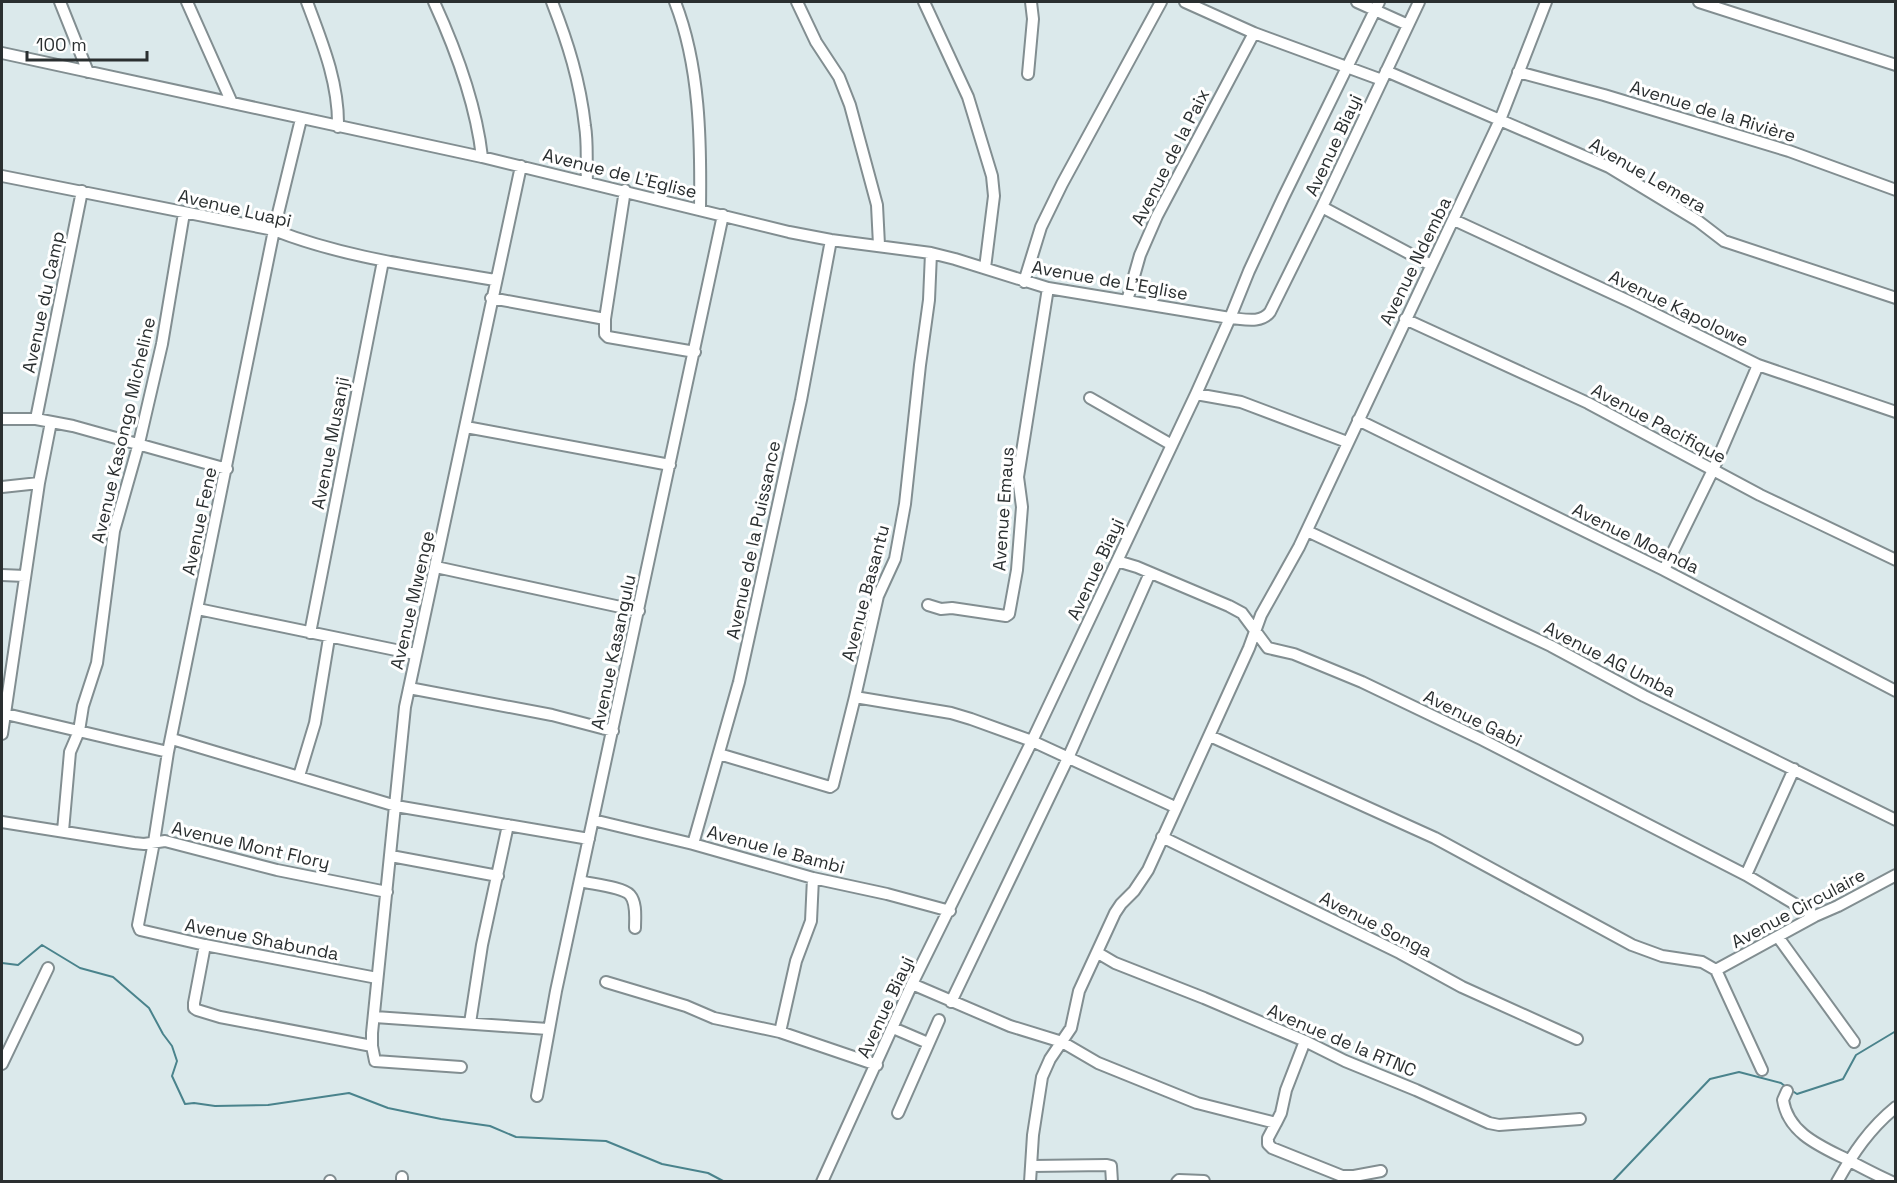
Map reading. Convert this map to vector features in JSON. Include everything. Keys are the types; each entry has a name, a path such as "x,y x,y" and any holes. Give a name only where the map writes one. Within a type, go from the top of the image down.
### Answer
{"street":[{"path":"60,2 88,72"},
{"path":"187,2 232,103"},
{"path":"307,2 324,46 337,96 338,127"},
{"path":"434,2 447,30 470,100 479,133 482,157"},
{"path":"552,2 571,51 578,84 586,128 587,181"},
{"path":"675,2 690,58 696,99 700,155 700,209"},
{"path":"797,2 816,42 839,77 850,105 877,205 879,246"},
{"path":"924,2 968,97 992,176 994,196 985,268"},
{"path":"1028,74 1033,19 1031,2"},
{"path":"1024,282 1041,227 1062,184 1161,2"},
{"name":"Avenue Lemera","path":"1185,2 1254,33 1347,67 1384,76 1500,120 1609,167 1698,221 1724,241 1896,298"},
{"path":"1357,2 1376,5 1408,25"},
{"name":"Avenue Biayi","path":"822,1182 912,984 1032,741 1230,318 1254,320 1267,316 1322,207 1419,2"},
{"name":"Avenue Ndemba","path":"1030,1182 1033,1136 1042,1077 1050,1059 1073,1022 1079,991 1115,913 1141,880 1162,837 1210,736 1270,596 1307,531 1405,319 1454,220 1500,120 1545,2"},
{"path":"1699,2 1896,65"},
{"path":"1230,318 1278,208 1376,5"},
{"name":"Avenue de la Paix","path":"1127,301 1140,255 1157,216 1254,33"},
{"name":"Avenue de L'Eglise","path":"2,53 482,157 831,240 931,253 1048,288 1230,318"},
{"name":"Avenue de la Rivière","path":"1518,72 1604,95 1789,151 1896,190"},
{"name":"Avenue Fene","path":"140,930 138,925 168,752 274,230 301,119"},
{"name":"Avenue Mwenge","path":"372,1046 401,736 415,654 436,567 521,166"},
{"name":"Avenue Luapi","path":"2,176 274,230 300,240 383,261 495,280"},
{"path":"625,190 605,319 605,334 695,352"},
{"name":"Avenue du Camp","path":"36,419 82,191"},
{"path":"1322,207 1431,265"},
{"name":"Avenue Kasongo Micheline","path":"63,831 69,756 79,731 83,706 96,663 114,531 139,443 162,344 184,213"},
{"name":"Avenue Kasangulu","path":"537,1096 548,1029 723,215"},
{"name":"Avenue Kapolowe","path":"1454,220 1633,303 1758,365 1896,412"},
{"name":"Avenue de la Puissance","path":"693,844 739,682 801,400 831,240"},
{"name":"Avenue Basantu","path":"719,754 832,787 878,596 895,559 929,300 931,253"},
{"name":"Avenue Musanji","path":"310,633 383,261"},
{"name":"Avenue Emaus","path":"928,605 941,609 951,608 1006,616 1010,614 1017,570 1022,507 1018,477 1048,288"},
{"path":"492,298 605,319"},
{"name":"Avenue Pacifique","path":"1405,319 1588,403 1713,470 1895,557"},
{"path":"1664,570 1713,470 1758,365"},
{"path":"1196,394 1241,402 1347,442"},
{"path":"1090,398 1172,445"},
{"path":"2,419 36,419 51,422 139,443 227,469"},
{"name":"Avenue Moanda","path":"1358,420 1664,570 1896,691"},
{"path":"2,734 6,714 7,673 51,422"},
{"path":"466,427 670,465"},
{"path":"2,487 39,483"},
{"name":"Avenue AG Umba","path":"1307,531 1551,646 1644,696 1896,820"},
{"name":"Avenue Gabi","path":"1117,561 1229,606 1242,613 1268,648 1294,654 1352,678 1453,725 1746,874 1815,915"},
{"path":"436,567 639,611"},
{"path":"951,1002 1068,758 1150,573"},
{"path":"2,575 25,576"},
{"path":"198,609 415,654"},
{"path":"299,776 315,723 329,638"},
{"path":"410,688 552,715 613,731"},
{"path":"855,697 951,713 1032,741 1175,807"},
{"path":"6,714 168,752"},
{"path":"1210,736 1435,838 1632,945 1662,956 1702,962 1716,970 1762,1070"},
{"path":"172,739 396,806 589,839"},
{"path":"1746,874 1794,769"},
{"name":"Avenue le Bambi","path":"593,820 693,844 813,878 950,911"},
{"name":"Avenue Mont Flory","path":"2,822 134,843 165,841 277,870 387,892"},
{"path":"470,1023 482,945 508,825"},
{"name":"Avenue Songa","path":"1162,837 1362,933 1462,987 1577,1039"},
{"path":"391,856 498,876"},
{"name":"Avenue Circulaire","path":"1716,970 1815,915 1838,906 1896,874"},
{"path":"780,1032 796,961 811,921 813,878"},
{"path":"580,881 623,891 631,896 635,905 635,928"},
{"name":"Avenue Shabunda","path":"140,930 204,945 377,978"},
{"path":"1778,937 1854,1042"},
{"path":"204,945 194,1003 194,1008 197,1010 220,1017 372,1046 375,1061 461,1067"},
{"name":"Avenue de la RTNC","path":"1098,953 1115,963 1305,1041 1345,1061 1489,1123 1499,1125 1580,1119"},
{"path":"2,1064 48,968"},
{"path":"606,982 686,1006 714,1018 780,1032 877,1065"},
{"path":"912,984 1010,1026 1062,1042 1098,1063 1197,1103 1276,1123"},
{"path":"375,1017 548,1029"},
{"path":"898,1113 939,1020"},
{"path":"893,1029 928,1044"},
{"path":"1305,1041 1286,1090 1281,1113 1268,1138 1268,1144 1272,1148 1342,1176 1381,1171"},
{"path":"1787,1091 1783,1104 1795,1126 1810,1142 1892,1182"},
{"path":"1837,1182 1848,1160 1872,1127 1896,1107"},
{"path":"1032,1166 1107,1165 1112,1166 1112,1182"},
{"path":"1177,1182 1179,1180 1204,1181"}],"waterway":[{"path":"2,963 18,965 42,945 80,968 113,977 149,1008 172,1046 177,1061 172,1076 185,1104 268,1105 349,1093 388,1108 490,1126 516,1137 606,1141 662,1164 708,1173 725,1182"},
{"path":"1791,1090 1797,1094 1843,1079 1856,1055 1896,1031"},
{"path":"1612,1182 1710,1079 1739,1072 1781,1083 1786,1087"}]}
